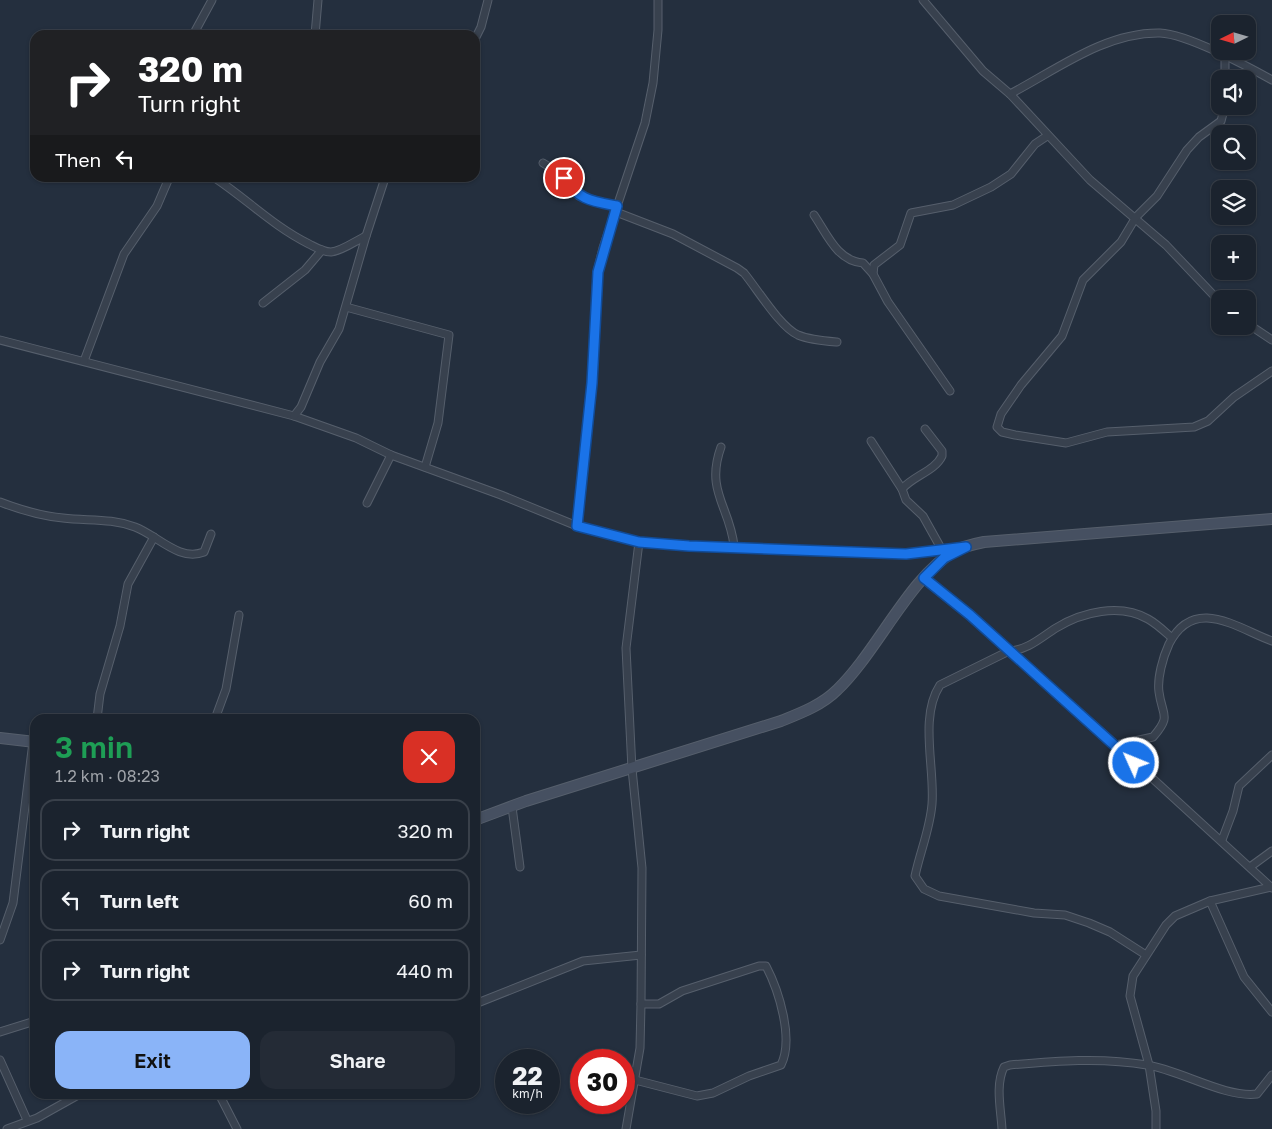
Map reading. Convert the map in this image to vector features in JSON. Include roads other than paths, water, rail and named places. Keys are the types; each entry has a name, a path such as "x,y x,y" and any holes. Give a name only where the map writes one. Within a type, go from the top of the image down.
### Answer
{"main road":[{"path":"480,818 781,721 810,709 836,691 859,667 924,578 944,558 966,547 1000,540 1272,519"},
{"path":"0,738 30,742"}],"street":[{"path":"196,30 212,0"},
{"path":"315,30 318,0"},
{"path":"480,30 488,0"},
{"path":"577,526 592,383 598,272 603,248 647,115 653,83 658,30 658,0"},
{"path":"923,0 983,71 1010,94 1047,136 1107,197 1136,217 1166,245 1211,292"},
{"path":"1010,94 1082,54 1113,41 1134,36 1160,33 1172,35 1211,49"},
{"path":"1231,60 1272,80"},
{"path":"1223,115 1221,121 1199,137 1187,150 1157,196 1136,217 1116,248 1082,280 1062,336 1021,385 1001,414 996,427 999,430 1066,443 1107,432 1194,427 1208,421 1234,397 1272,371"},
{"path":"873,274 874,265 900,245 911,213 953,205 991,187 1011,174 1035,144 1047,136"},
{"path":"543,163 558,172 579,196 616,209 673,234 737,268 744,273 785,324 796,334 808,338 837,342"},
{"path":"84,361 124,254 157,206 167,182"},
{"path":"220,182 290,235 322,250 330,252 340,249 366,236"},
{"path":"294,416 301,407 320,362 339,329 366,236 385,182"},
{"path":"814,215 841,255 852,262 863,263 873,274 888,302 950,391"},
{"path":"263,303 305,270 322,250"},
{"path":"346,307 450,334 438,423 425,468"},
{"path":"1256,329 1272,340"},
{"path":"0,340 294,416 356,438 391,455 501,495 577,526 639,542 689,546 734,546 906,554 966,547"},
{"path":"902,489 941,460 942,451 926,429"},
{"path":"871,441 902,489 906,500 923,516 942,550"},
{"path":"721,447 714,475 733,534 734,546"},
{"path":"367,503 391,455"},
{"path":"0,502 46,516 119,522 154,537 186,554 198,555 204,552 211,534"},
{"path":"98,714 100,694 120,626 128,584 154,537"},
{"path":"639,542 626,648 632,769 642,868 641,1004 635,1080 681,1094 697,1096 713,1093 749,1076 781,1065 784,1058 787,1037 773,979 766,966 759,966 682,991 659,1004 641,1004"},
{"path":"924,578 1116,745 1222,840 1272,888"},
{"path":"1146,955 1110,932 1073,918 956,900 924,889 917,882 915,876 930,822 932,803 929,742 936,691 940,685 1009,651 1020,651 1029,647 1058,627 1094,612 1114,610 1146,618 1172,638"},
{"path":"217,714 226,690 239,615"},
{"path":"1116,745 1153,737 1165,720 1165,710 1159,692 1163,662 1172,638 1192,620 1208,618 1228,621 1272,641"},
{"path":"1222,840 1233,811 1238,786 1272,755"},
{"path":"0,940 13,903 30,773"},
{"path":"512,807 520,867"},
{"path":"1250,867 1272,851"},
{"path":"1156,1129 1156,1111 1148,1065 1129,990 1133,976 1170,920 1181,913 1210,901 1272,888"},
{"path":"1210,901 1244,976 1272,1012"},
{"path":"480,1002 583,961 641,955"},
{"path":"0,1032 30,1023"},
{"path":"0,1060 27,1120"},
{"path":"1002,1129 1000,1092 1004,1067 1041,1062 1094,1060 1148,1065 1220,1088 1251,1094 1257,1094 1272,1075"},
{"path":"7,1129 27,1120 37,1118 71,1099"},
{"path":"223,1099 238,1129"},
{"path":"626,1129 629,1114"}]}
